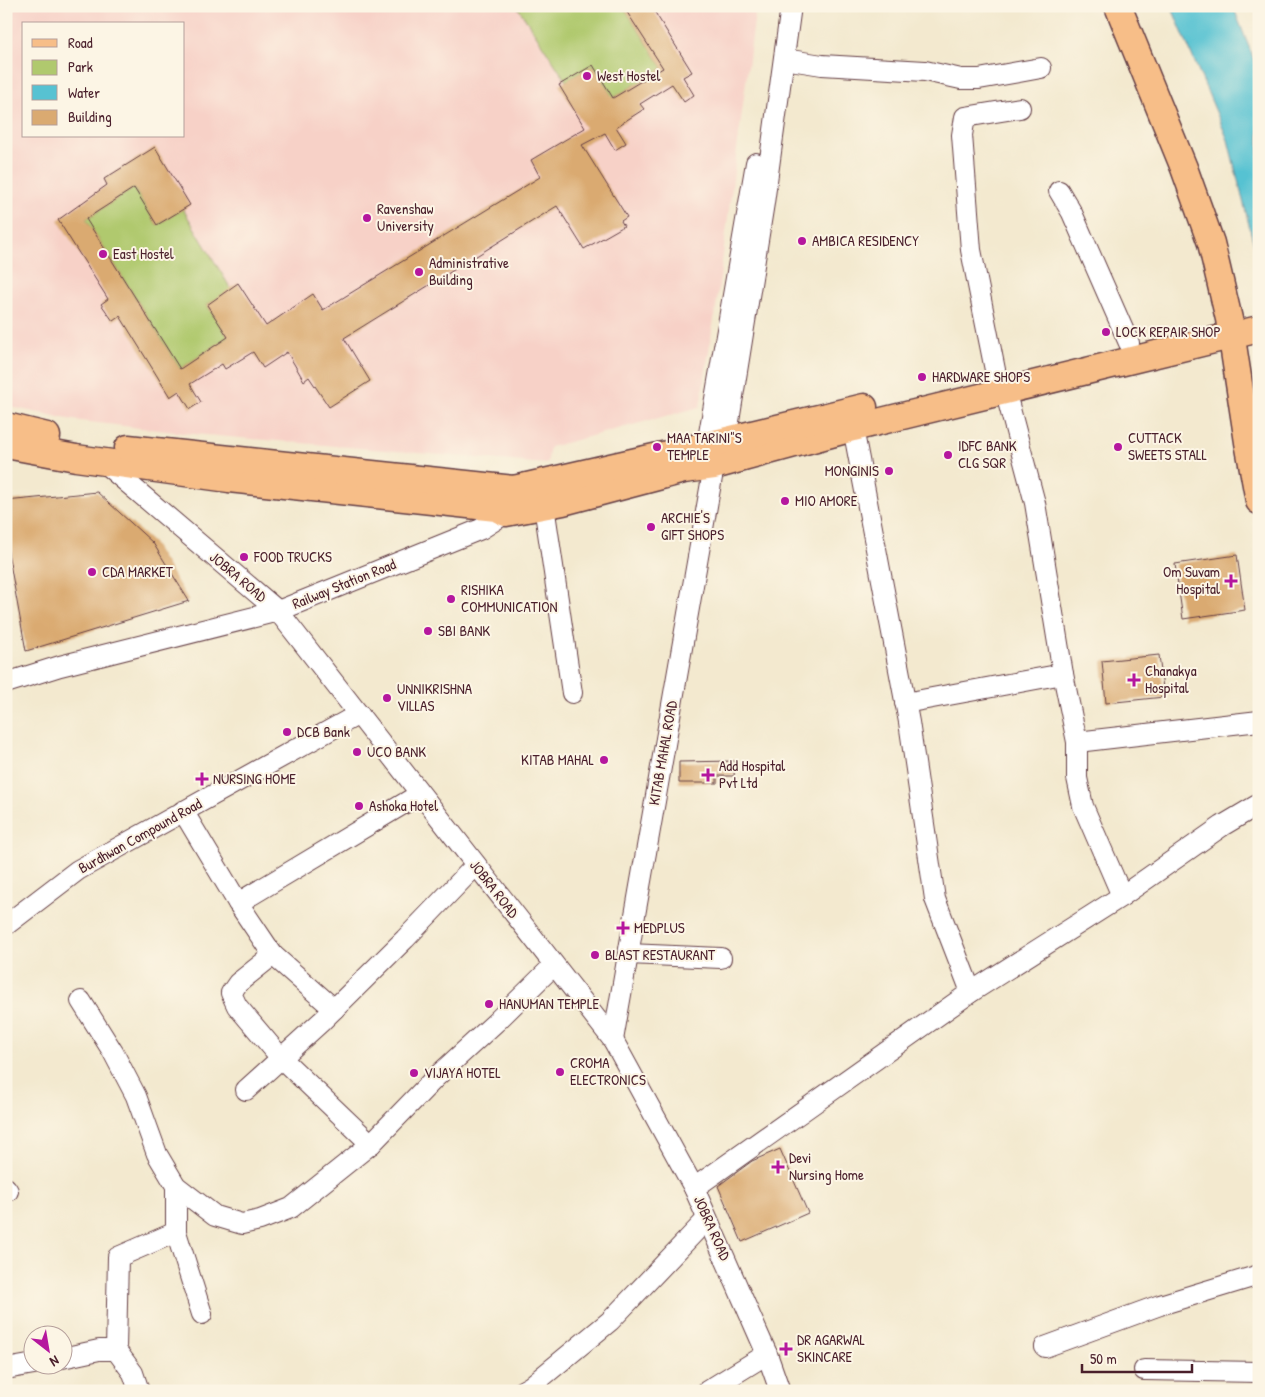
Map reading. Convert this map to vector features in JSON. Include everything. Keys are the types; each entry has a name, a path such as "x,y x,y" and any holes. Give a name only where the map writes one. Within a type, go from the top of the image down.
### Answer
{"main road":[{"path":"1118,6 1184,168 1243,324 1248,442 1259,501"},
{"path":"510,501 544,506 684,470 716,450 852,428 1129,343 1243,324"},
{"path":"6,445 95,453 229,479 496,508 510,501 716,450 1243,324"},
{"path":"6,426 95,453"}],"street":[{"path":"716,450 781,6"},
{"path":"716,450 764,203 791,6"},
{"path":"784,59 822,65 925,71 961,79 979,79 1041,68"},
{"path":"1020,108 965,118 962,135 971,250 1001,382 1035,503 1076,742 1077,778 1083,806 1122,896"},
{"path":"1059,191 1072,213 1129,343"},
{"path":"852,428 905,703 935,899 971,992"},
{"name":"KITAB MAHAL ROAD","path":"613,1040 716,450"},
{"name":"JOBRA ROAD","path":"95,453 278,611 613,1040 694,1188 767,1354 780,1391"},
{"name":"Railway Station Road","path":"6,683 60,666 278,611 481,529 510,501"},
{"path":"544,506 572,693"},
{"path":"905,703 1063,674"},
{"name":"Burdhwan Compound Road","path":"6,925 78,870 359,714"},
{"path":"1076,742 1259,721"},
{"path":"238,903 420,794"},
{"path":"694,1188 971,992 1122,896 1222,826 1259,804"},
{"path":"183,812 238,903 273,954 334,1009"},
{"path":"246,1090 334,1009 476,865"},
{"path":"273,954 238,983 231,993 237,1006 281,1058 371,1144"},
{"path":"628,954 720,958"},
{"path":"81,1001 113,1052 136,1096 157,1154 176,1186 215,1216 242,1224 260,1220 291,1208 371,1144 435,1078 554,965"},
{"path":"176,1186 176,1232 202,1314"},
{"path":"522,1391 531,1386 610,1321 707,1219"},
{"path":"139,1391 133,1373 116,1350 118,1257 176,1232"},
{"path":"1046,1347 1160,1305 1259,1275"},
{"path":"72,1356 99,1350 116,1350"},
{"path":"707,1391 767,1354"},
{"path":"6,1369 22,1366"},
{"path":"1144,1370 1259,1372"}],"shaded area":[{"name":"Ravenshaw University","path":"6,6 756,6 717,300 700,407 550,447 547,464 183,433 73,420 6,406"}],"green space":[{"path":"517,6 623,6 663,68 613,98 593,65 566,81"},
{"path":"134,188 157,225 183,209 231,289 207,305 228,337 180,369 86,219"}],"water":[{"path":"1171,6 1233,6 1259,73 1259,265 1228,140"}],"building":[{"path":"623,6 651,6 692,72 683,77 694,95 684,102 672,84 640,104 644,109 616,127 626,143 615,150 605,133 582,145 627,217 621,221 624,226 584,249 557,206 344,338 370,381 329,407 309,377 304,381 287,352 263,368 253,352 225,369 222,364 190,384 201,402 190,409 179,391 170,397 120,316 113,321 101,304 108,299 58,220 107,185 104,179 155,147 190,205 157,225 134,188 86,219 180,369 228,337 207,305 238,283 266,326 313,294 323,310 540,177 531,160 585,128 559,85 593,65 613,98 663,68"},
{"name":"CDA MARKET","path":"97,492 153,543 189,601 26,651 6,541 6,501"},
{"path":"1237,555 1245,610 1183,619 1175,564"},
{"path":"1159,655 1164,697 1106,703 1102,661"},
{"path":"735,761 734,776 717,776 717,783 679,783 679,762"},
{"path":"780,1149 808,1213 742,1242 718,1186 752,1161"}],"place":[{"name":"West Hostel","path":"587,76"},
{"name":"Ravenshaw University","path":"367,218"},
{"name":"AMBICA RESIDENCY","path":"802,241"},
{"name":"East Hostel","path":"103,254"},
{"name":"Administrative Building","path":"419,272"},
{"name":"LOCK REPAIR SHOP","path":"1106,332"},
{"name":"HARDWARE SHOPS","path":"922,377"},
{"name":"MAA TARINI\"S TEMPLE","path":"657,447"},
{"name":"CUTTACK SWEETS STALL","path":"1118,447"},
{"name":"IDFC BANK CLG SQR","path":"948,455"},
{"name":"MONGINIS","path":"889,471"},
{"name":"MIO AMORE","path":"785,501"},
{"name":"ARCHIE'S GIFT SHOPS","path":"651,527"},
{"name":"FOOD TRUCKS","path":"244,557"},
{"name":"CDA MARKET","path":"92,572"},
{"name":"Om Suvam Hospital","path":"1231,581"},
{"name":"RISHIKA COMMUNICATION","path":"451,599"},
{"name":"SBI BANK","path":"428,631"},
{"name":"Chanakya Hospital","path":"1134,680"},
{"name":"UNNIKRISHNA VILLAS","path":"387,698"},
{"name":"DCB Bank","path":"287,732"},
{"name":"UCO BANK","path":"357,752"},
{"name":"KITAB MAHAL","path":"604,760"},
{"name":"Add Hospital Pvt Ltd","path":"708,775"},
{"name":"NURSING HOME","path":"202,779"},
{"name":"Ashoka Hotel","path":"359,806"},
{"name":"MEDPLUS","path":"623,928"},
{"name":"BLAST RESTAURANT","path":"595,955"},
{"name":"HANUMAN TEMPLE","path":"489,1004"},
{"name":"CROMA ELECTRONICS","path":"560,1072"},
{"name":"VIJAYA HOTEL","path":"414,1073"},
{"name":"Devi Nursing Home","path":"778,1167"},
{"name":"DR AGARWAL SKINCARE","path":"786,1349"}]}
